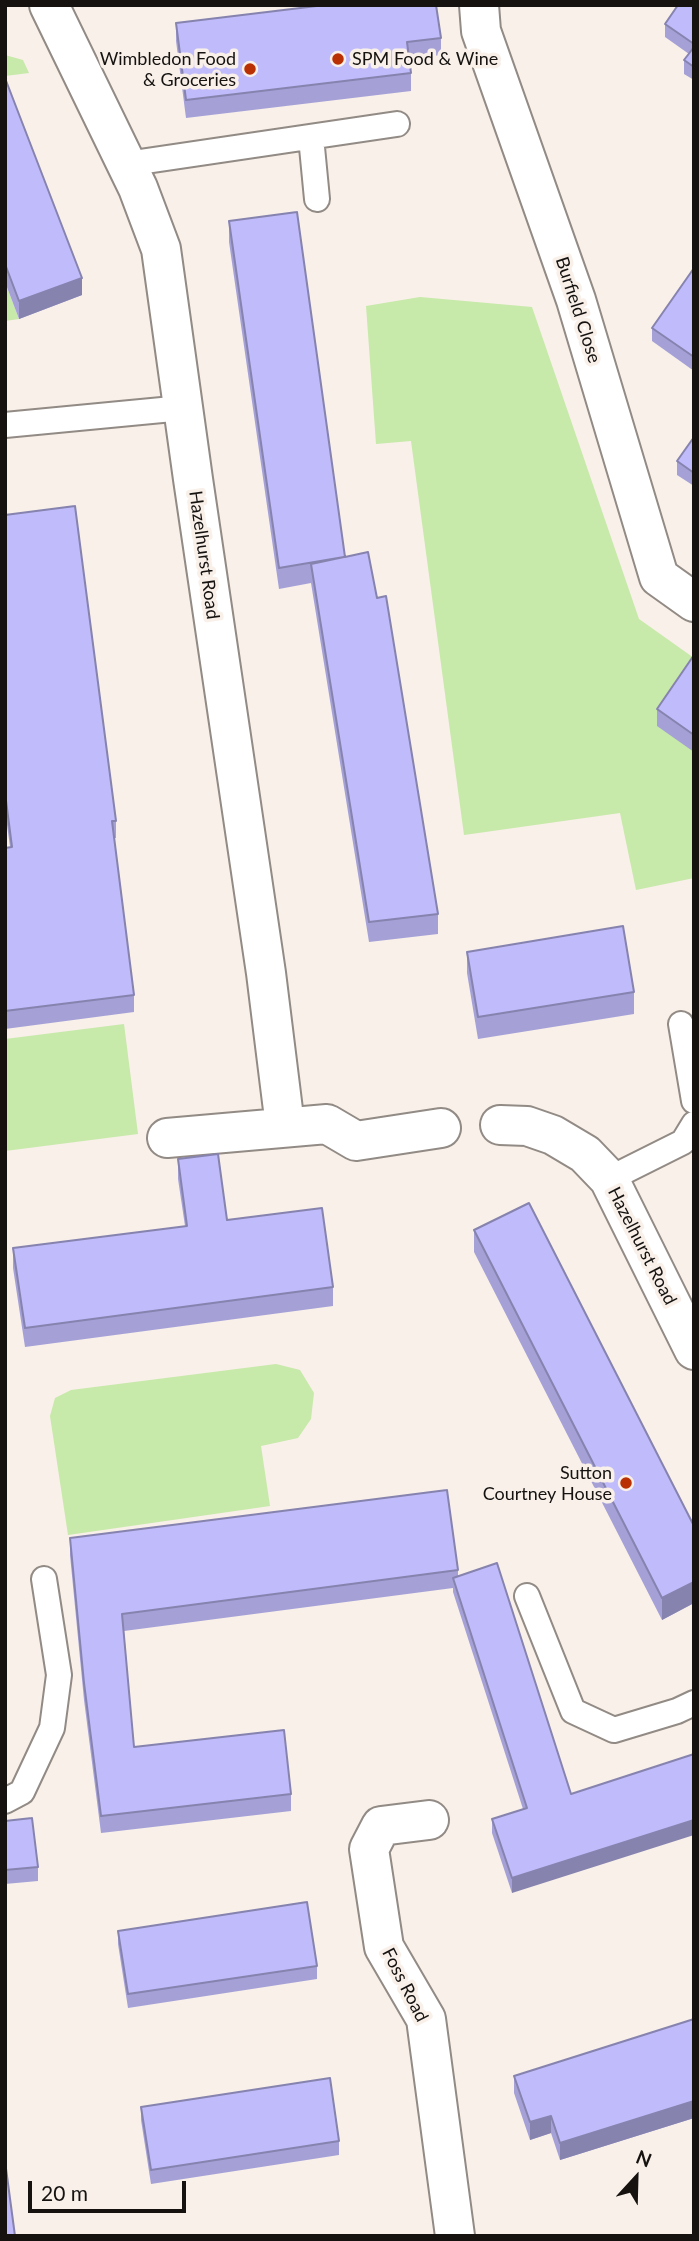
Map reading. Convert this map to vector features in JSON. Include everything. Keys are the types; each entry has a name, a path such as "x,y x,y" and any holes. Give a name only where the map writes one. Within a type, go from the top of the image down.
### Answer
{"street":[{"name":"Hazelhurst Road","path":"49,5 138,188 161,249 267,974 285,1126"},
{"name":"Burfield Close","path":"479,5 481,31 576,300 659,577 694,602"},
{"path":"167,1138 327,1124 356,1140 441,1128"},
{"name":"Hazelhurst Road","path":"500,1125 527,1126 552,1135 585,1154 609,1180 694,1350"},
{"name":"Foss Road","path":"429,1820 381,1826 369,1849 384,1947 426,2019 455,2236"}],"lane":[{"path":"126,164 397,124"},
{"path":"311,137 317,199"},
{"path":"5,425 183,408"},
{"path":"681,1024 694,1101"},
{"path":"609,1180 682,1142 694,1124"},
{"path":"5,1801 22,1792 52,1728 59,1675 44,1579"},
{"path":"527,1596 573,1711 614,1730 677,1711 694,1703"}],"green space":[{"path":"5,55 23,60 29,73 5,76"},
{"path":"5,282 19,319 5,321"},
{"path":"420,297 532,307 639,619 694,658 694,878 636,890 620,813 464,835 411,441 376,444 366,306"},
{"path":"124,1024 138,1134 5,1151 5,1039"},
{"path":"276,1364 300,1370 314,1393 311,1419 298,1438 261,1446 270,1506 68,1535 50,1416 55,1398 71,1390"}],"building":[{"path":"325,5 436,5 441,38 407,42 411,73 186,100 176,23"},
{"path":"678,5 694,5 694,44 665,24"},
{"path":"694,47 694,67 684,60"},
{"path":"5,78 82,278 19,301 5,264"},
{"path":"297,212 345,557 368,552 377,598 386,596 438,914 369,922 311,564 344,557 279,568 229,221"},
{"path":"694,268 694,357 652,328"},
{"path":"694,437 694,473 677,461"},
{"path":"75,506 116,821 112,821 134,995 5,1011 5,848 12,847 5,793 5,515"},
{"path":"694,655 694,735 657,709"},
{"path":"623,926 634,992 478,1017 467,952"},
{"path":"218,1154 227,1220 322,1208 333,1287 25,1328 13,1248 187,1226 178,1159"},
{"name":"Sutton Courtney House","path":"529,1203 694,1526 694,1582 662,1598 474,1230"},
{"path":"447,1490 458,1570 122,1614 134,1747 284,1730 291,1794 101,1816 84,1683 70,1538"},
{"path":"497,1563 571,1794 694,1754 694,1820 512,1878 492,1819 527,1808 453,1578"},
{"path":"32,1818 38,1867 5,1870 5,1821"},
{"path":"307,1902 317,1966 128,1994 118,1931"},
{"path":"694,2019 694,2101 560,2143 551,2116 530,2122 514,2076"},
{"path":"330,2078 339,2141 151,2170 141,2107"},
{"path":"5,2161 15,2236 5,2236"}],"place":[{"name":"SPM Food & Wine","path":"338,59"},
{"name":"Wimbledon Food & Groceries","path":"250,69"},
{"name":"Sutton Courtney House","path":"626,1483"}]}
